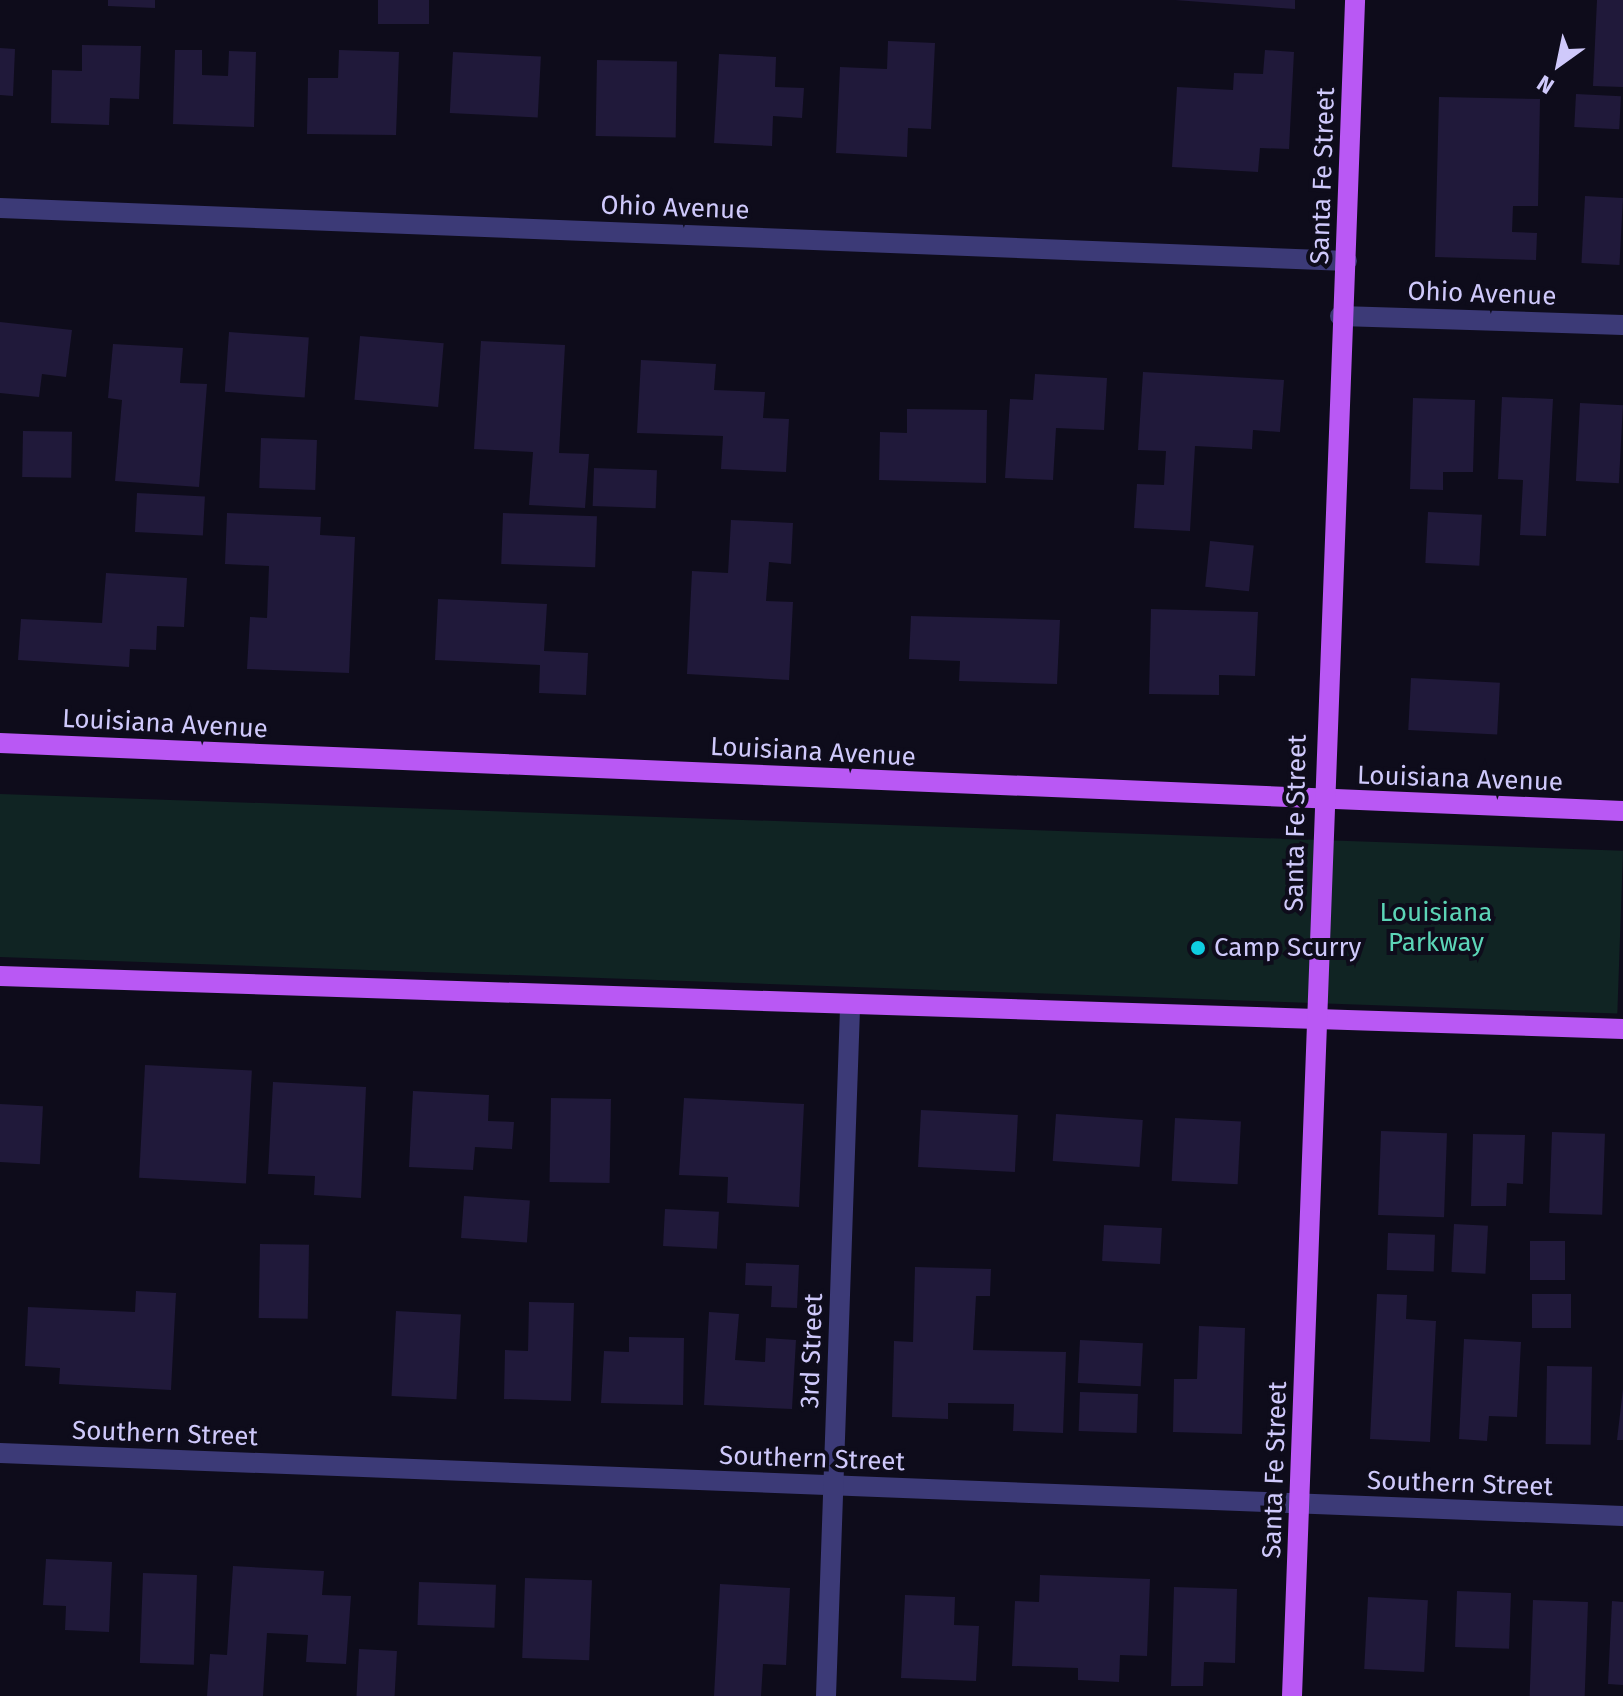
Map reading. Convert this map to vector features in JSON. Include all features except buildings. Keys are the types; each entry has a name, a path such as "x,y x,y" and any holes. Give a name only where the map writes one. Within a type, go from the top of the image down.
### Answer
{"main road":[{"name":"Santa Fe Street","path":"1292,1696 1320,1018 1321,801 1340,316 1347,261 1355,0"},
{"name":"Louisiana Avenue","path":"0,743 1321,801 1623,811"},
{"path":"0,976 850,1008 1320,1018 1623,1029"}],"street":[{"name":"Ohio Avenue","path":"0,208 1347,261"},
{"name":"Ohio Avenue","path":"1340,316 1623,325"},
{"name":"3rd Street","path":"826,1696 850,1008"},
{"name":"Southern Street","path":"0,1453 1623,1516"}],"green space":[{"name":"Louisiana Parkway","path":"0,794 1623,851 1617,1014 0,957"}],"place":[{"name":"Camp Scurry","path":"1198,948"}]}
